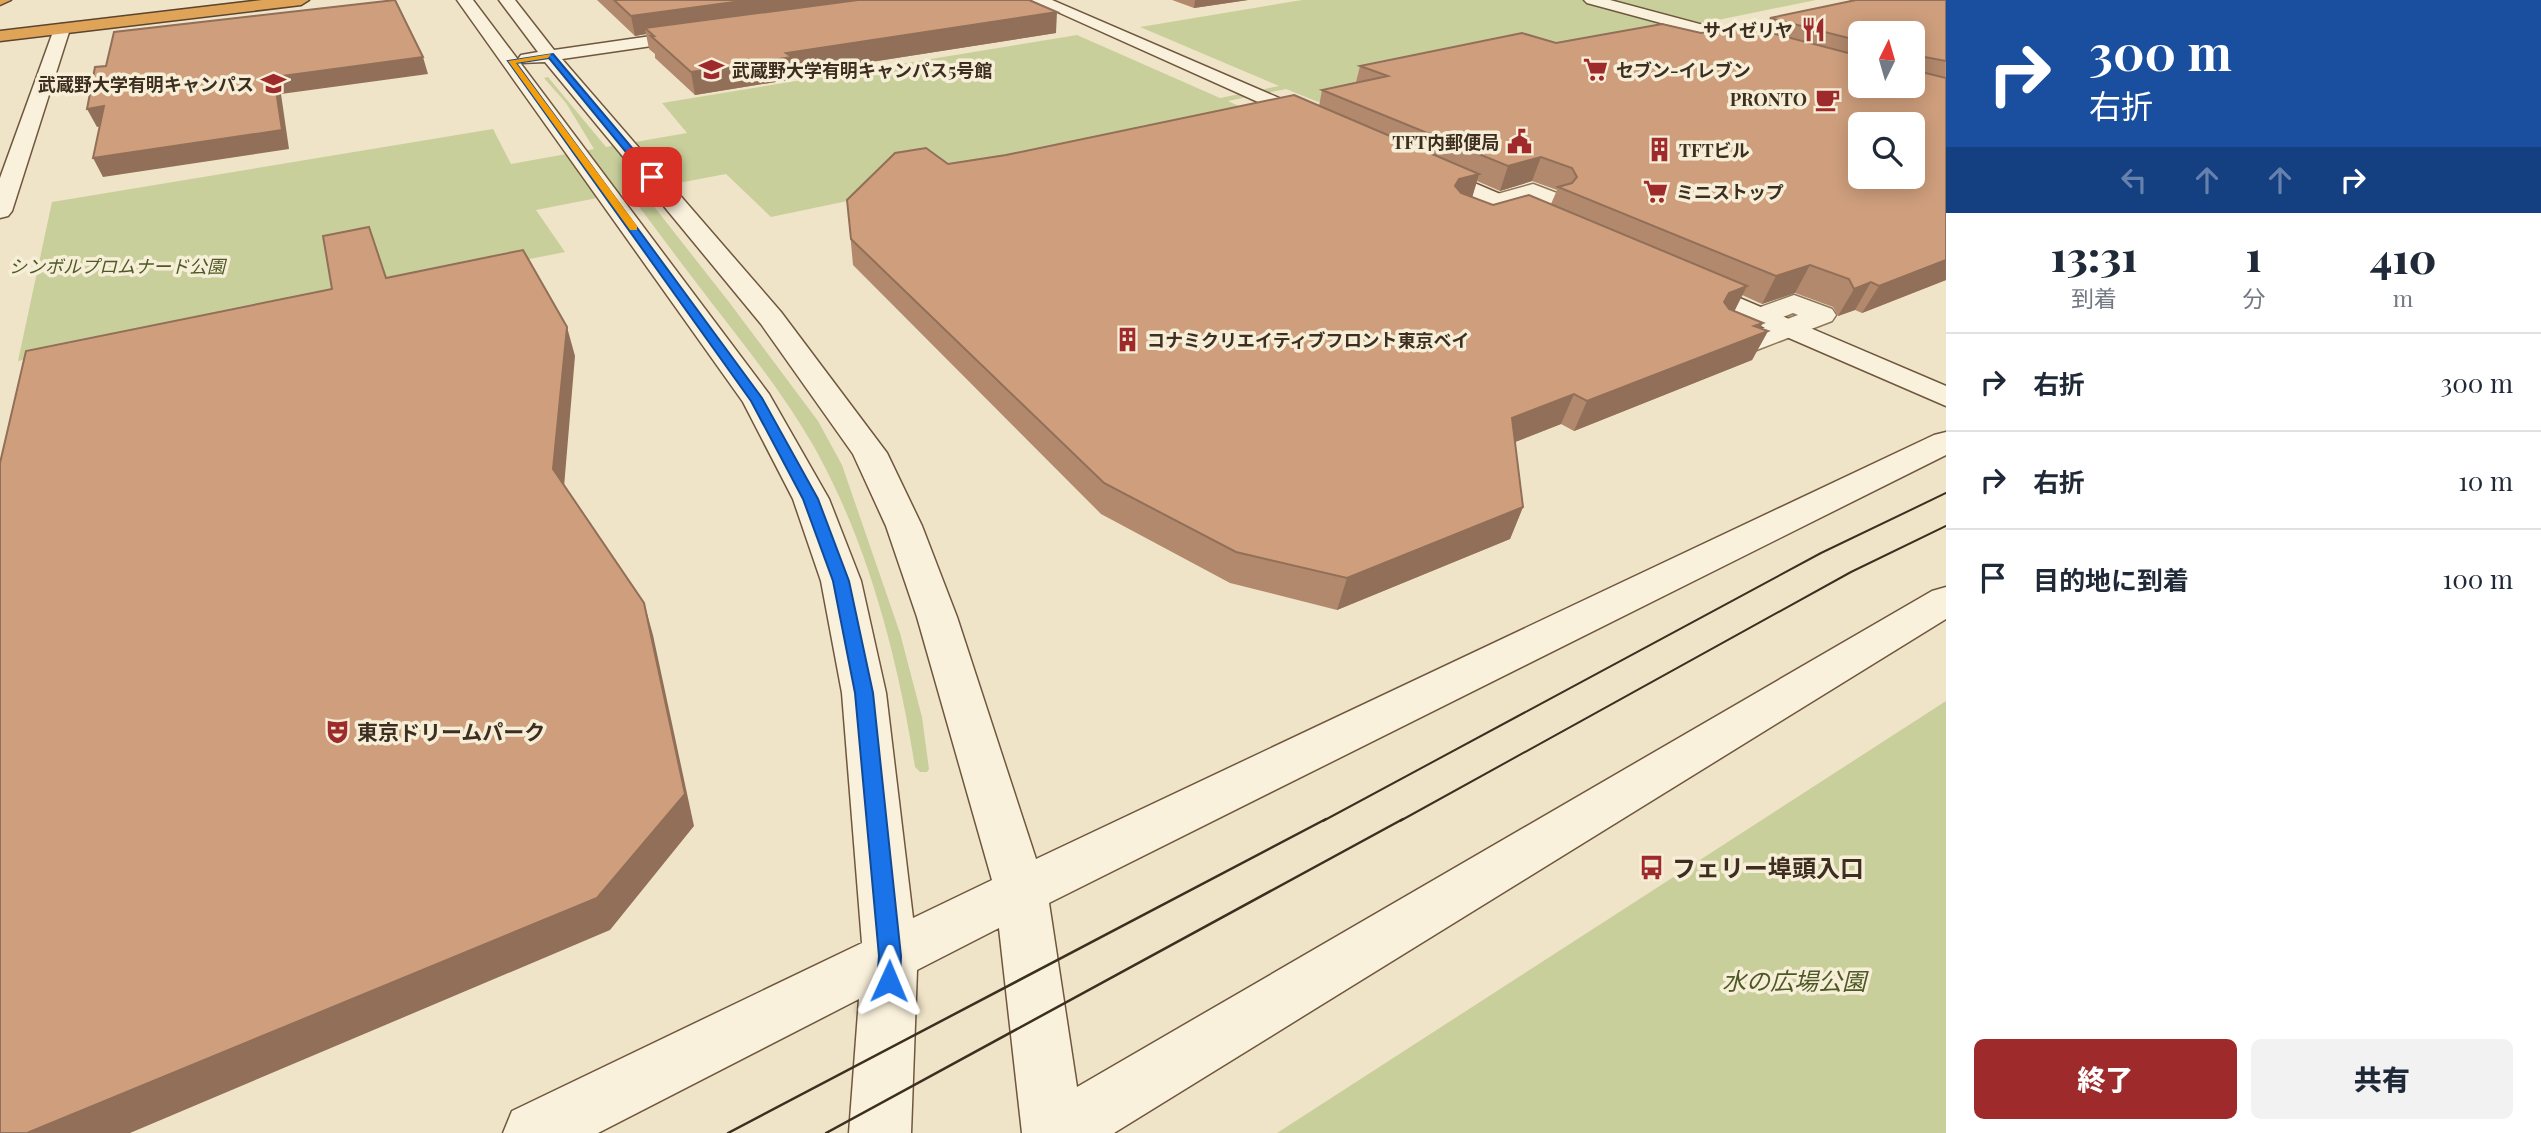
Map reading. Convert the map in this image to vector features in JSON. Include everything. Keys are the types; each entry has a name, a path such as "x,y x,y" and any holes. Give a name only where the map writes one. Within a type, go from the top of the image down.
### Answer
{"highway":[{"path":"95,8 176,0"},
{"path":"0,36 301,0"}],"street":[{"path":"466,0 758,401 811,499 841,581 864,693 890,956 880,1133"},
{"path":"507,0 550,56 771,318 870,453 904,526 937,617 1021,891 1055,1133 1946,601"},
{"path":"1039,0 1341,132"},
{"path":"1592,0 1848,69"},
{"path":"0,211 62,29"},
{"path":"511,61 722,31"},
{"path":"1404,160 1567,232"},
{"path":"1668,276 1946,397"},
{"path":"534,1133 1021,891 1946,442"}],"green space":[{"name":"シンボルプロムナード公園","path":"1302,0 1816,0 1318,102 1286,89 1228,101 1258,115 771,217 726,174 641,190 818,421 842,465 900,633 922,717 929,769 927,772 920,772 915,767 900,686 880,606 853,528 818,454 768,376 628,192 536,210 565,252 18,361 52,202 493,129 511,164 594,149 566,103 544,78 548,77 606,147 687,133 662,103 1077,35 1220,98 1279,86 1140,27"},
{"name":"水の広場公園","path":"1946,701 1946,1133 1277,1133"}],"building":[{"path":"395,0 423,57 274,77 282,130 93,158 104,106 87,109 95,67 106,66 114,32"},
{"path":"614,0 749,0 631,16"},
{"path":"858,0 1029,0 1057,12 786,53 792,57 691,72 645,28"},
{"path":"1856,0 1946,0 1946,61 1925,57 1925,21 1848,21 1848,38 1770,18"},
{"name":"TFTビル","path":"1662,24 1701,33 1740,25 1848,53 1848,98 1925,98 1925,73 1946,78 1946,260 1879,286 1871,282 1854,289 1849,279 1810,265 1776,276 1558,187 1572,183 1577,177 1572,168 1541,157 1508,166 1322,90 1388,76 1360,66 1522,33 1556,43"},
{"path":"1294,95 1479,174 1459,179 1455,186 1461,193 1493,205 1529,195 1747,286 1729,293 1724,302 1729,309 1763,323 1754,326 1768,331 1587,401 1574,394 1512,418 1523,507 1347,578 1236,552 1104,483 851,239 847,200 895,153 926,148 948,164 1006,155"},
{"name":"東京ドリームパーク","path":"369,227 386,278 523,250 567,327 553,469 644,603 685,794 597,898 27,1133 0,1133 0,463 26,351 332,289 323,236"}],"tram line":[{"path":"1323,821 1821,553 1946,493"},
{"path":"1400,821 1851,572 1946,526"},
{"path":"728,1133 1326,819"},
{"path":"826,1133 1403,819"}],"slow traffic":[{"path":"548,56 511,61 633,228"}],"place":[{"name":"サイゼリヤ","path":"1813,30"},
{"name":"武蔵野大学有明キャンパス5号館","path":"712,70"},
{"name":"セブン-イレブン","path":"1596,70"},
{"name":"武蔵野大学有明キャンパス","path":"274,84"},
{"name":"PRONTO","path":"1827,99"},
{"name":"TFT内郵便局","path":"1519,142"},
{"name":"TFTビル","path":"1659,150"},
{"name":"ミニストップ","path":"1656,192"},
{"name":"コナミクリエイティブフロント東京ベイ","path":"1127,340"},
{"name":"東京ドリームパーク","path":"337,731"},
{"name":"フェリー埠頭入口","path":"1652,867"}],"route":[{"path":"652,177 550,56 511,61 758,401 811,499 841,581 864,693 890,956 889,981"}]}
